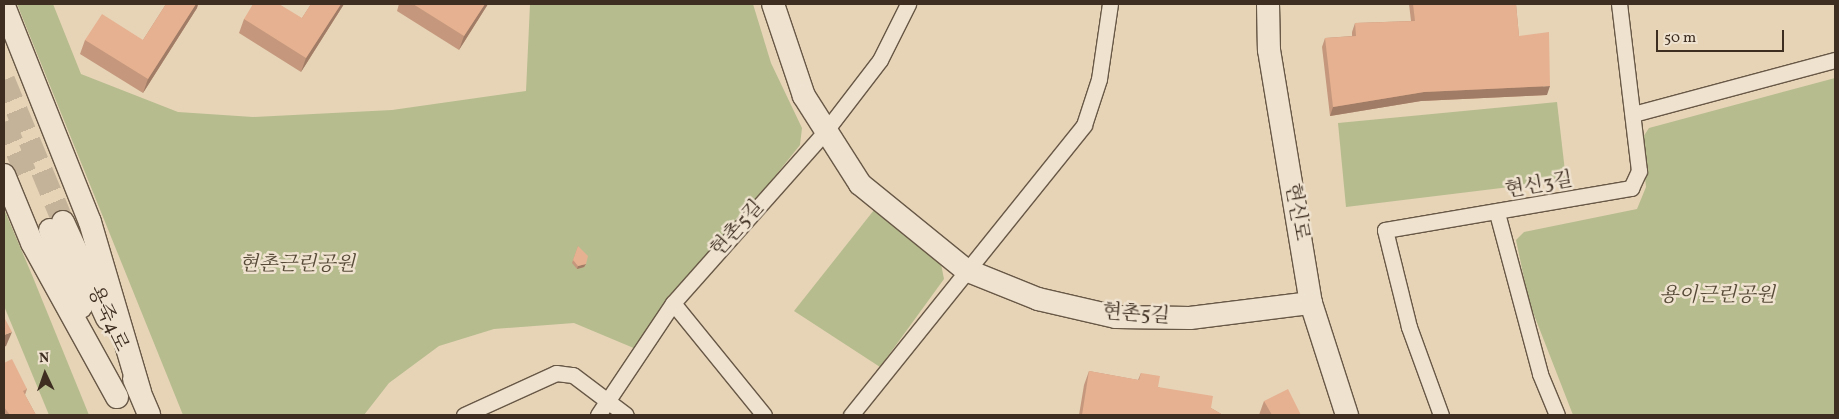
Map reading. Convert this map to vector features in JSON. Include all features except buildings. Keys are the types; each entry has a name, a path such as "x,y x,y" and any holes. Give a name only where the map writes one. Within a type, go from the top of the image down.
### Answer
{"main road":[{"name":"현촌5길","path":"773,4 804,96 824,133 860,184 966,270 1038,299 1116,317 1190,318 1312,304"},
{"name":"현신로","path":"1268,4 1269,50 1312,304 1347,415"},
{"path":"4,6 90,222 140,392"},
{"path":"4,175 32,243 120,406"},
{"name":"용죽4로","path":"120,406 56,226 140,392 149,415"}],"street":[{"path":"824,133 880,60 908,4"},
{"path":"851,415 1084,124 1099,79 1110,4"},
{"name":"현신3길","path":"1557,415 1540,374 1497,213 1631,188 1639,171 1619,4"},
{"path":"1633,114 1835,60"},
{"name":"현촌5길","path":"598,415 673,303 824,133"},
{"path":"1441,415 1409,327 1385,230 1497,213"},
{"path":"673,303 764,415"},
{"path":"464,415 556,373 574,375 626,415"}],"green space":[{"name":"현촌근린공원","path":"17,4 53,4 81,74 178,112 253,117 392,110 526,91 530,4 753,4 771,63 802,128 800,145 636,349 574,323 494,329 439,346 389,383 364,415 183,415"},
{"name":"용이근린공원","path":"1835,78 1835,415 1573,415 1529,302 1516,240 1524,232 1637,209 1646,187 1641,140 1649,128"},
{"path":"1557,102 1566,180 1346,207 1338,123"},
{"path":"4,209 89,415 49,415 4,306"},
{"path":"874,210 941,264 944,279 880,367 794,311"}],"tunnel":[{"path":"4,80 63,222"},
{"path":"4,122 26,174"}]}
